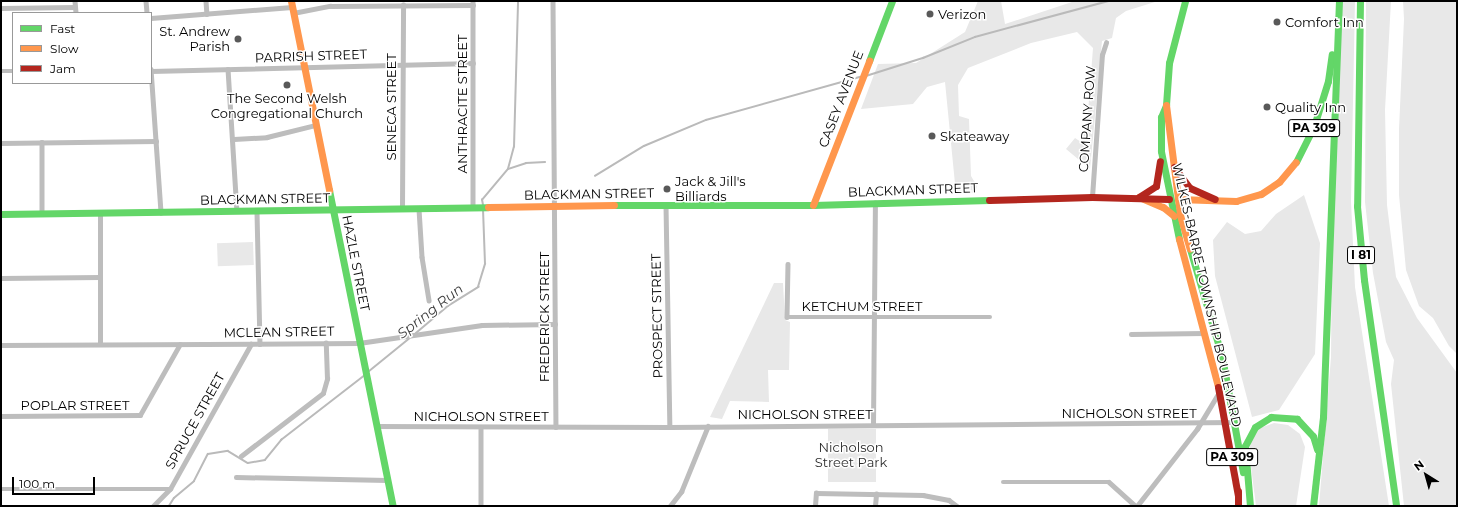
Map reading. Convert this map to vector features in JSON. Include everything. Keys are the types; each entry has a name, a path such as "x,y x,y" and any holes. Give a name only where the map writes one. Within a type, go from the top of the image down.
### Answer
{"main road":[{"name":"CASEY AVENUE","path":"813,205 892,1"},
{"name":"WILKES-BARRE TOWNSHIP BOULEVARD","path":"1185,1 1169,63 1166,105 1161,117 1161,151 1169,199 1219,393 1238,491 1239,506"},
{"name":"I 81","path":"1360,1 1357,206 1364,280 1396,506"},
{"name":"I 81","path":"1312,506 1317,471 1326,349 1338,3"},
{"name":"PA 309","path":"1178,199 1223,203 1244,200 1271,189 1289,172 1301,155 1314,126 1328,81 1338,3"},
{"name":"HAZLE STREET","path":"292,7 393,506"},
{"name":"WILKES-BARRE TOWNSHIP BOULEVARD","path":"1166,105 1170,113 1174,167 1180,215 1222,357 1250,506"},
{"path":"1139,197 1151,190 1158,180 1161,151"},
{"path":"1174,167 1190,188 1223,203"},
{"name":"BLACKMAN STREET","path":"1,214 257,212 333,209 554,206 813,205 1092,197 1178,199"},
{"path":"1139,197 1163,207 1174,216"},
{"path":"1250,506 1245,446 1250,433 1266,420 1290,417 1306,426 1315,441 1317,471"}],"street":[{"path":"1,8 76,10 75,1"},
{"path":"146,1 147,12"},
{"path":"206,1 207,14"},
{"name":"FREDERICK STREET","path":"552,1 556,427"},
{"path":"152,18 292,7 473,3"},
{"name":"ANTHRACITE STREET","path":"473,3 473,63 480,208"},
{"name":"SENECA STREET","path":"402,209 403,5"},
{"name":"COMPANY ROW","path":"1092,197 1102,54 1106,43"},
{"name":"PARRISH STREET","path":"152,70 304,69 343,64 473,63"},
{"path":"228,69 234,139 237,212"},
{"path":"1,71 12,71"},
{"path":"152,84 161,213"},
{"path":"234,139 267,137 316,125"},
{"path":"1,143 156,141"},
{"path":"42,142 42,213"},
{"path":"873,425 875,203"},
{"name":"PROSPECT STREET","path":"666,205 670,427"},
{"path":"419,209 422,257 429,300"},
{"path":"257,212 260,344"},
{"path":"100,213 100,344"},
{"name":"KETCHUM STREET","path":"788,264 787,317 990,317"},
{"path":"1,278 100,277"},
{"name":"MCLEAN STREET","path":"1,345 359,343 426,334 482,324 555,324"},
{"path":"1131,334 1204,333"},
{"path":"241,456 323,393 327,379 326,343"},
{"name":"POPLAR STREET","path":"1,416 140,415 180,344"},
{"name":"SPRUCE STREET","path":"153,506 170,489 250,344"},
{"path":"1003,482 1108,482 1136,506 1200,424 1219,393"},
{"name":"NICHOLSON STREET","path":"376,426 670,427 1200,424 1234,422"},
{"path":"670,506 681,492 708,426"},
{"path":"481,427 481,506"},
{"path":"236,477 387,480"},
{"path":"1,489 170,489"},
{"path":"815,506 816,493 939,497 957,506"},
{"path":"874,506 876,494"}],"green space":[{"path":"978,1 1001,1 1005,24 1075,1 1158,1 1126,11 1116,18 1112,38 1102,41 1090,169 1066,149 1075,138 1081,142 1087,125 1093,48 1077,32 1031,43 968,68 958,85 959,116 969,119 971,176 977,186 975,193 956,194 945,82 927,87 913,104 861,109 878,64 916,63 965,32"},
{"path":"1342,1 1355,1 1351,201 1355,287 1389,506 1319,506 1331,357 1332,246"},
{"path":"1366,1 1391,1 1385,110 1387,205 1396,277 1417,318 1457,373 1457,506 1404,506 1391,384 1394,360 1386,342 1373,273 1365,202"},
{"path":"1403,1 1457,1 1457,354 1449,346 1433,318 1419,306 1406,270 1399,195 1399,129 1404,19"},
{"path":"1304,195 1320,243 1315,354 1279,410 1252,417 1215,276 1213,240 1227,222 1245,234 1261,231 1276,214"},
{"path":"253,242 254,265 218,266 217,243"},
{"path":"774,283 783,283 785,320 790,322 789,370 768,370 769,402 730,401 722,419 710,417"},
{"path":"1274,423 1288,425 1300,434 1305,447 1296,506 1256,506 1249,451 1252,437 1260,428"},
{"name":"Nicholson Street Park","path":"828,429 876,429 876,482 828,482"}],"waterway":[{"name":"Spring Run","path":"483,205 482,200 508,169 514,147 518,1"},
{"path":"866,76 923,58 975,37 1108,1"},
{"path":"595,176 644,146 706,120 860,77"},
{"path":"508,169 526,163 545,162"},
{"name":"Spring Run","path":"416,333 448,306 478,287 485,264 483,209"},
{"name":"Spring Run","path":"368,372 411,337"},
{"name":"Spring Run","path":"169,506 174,498 194,481 208,454 228,451 248,463 265,460 281,440 365,375"}],"traffic: fast":[{"path":"869,61 892,1"},
{"path":"1179,239 1161,151 1161,117 1166,105 1169,63 1185,1"},
{"path":"1313,506 1323,417 1339,1"},
{"path":"1360,1 1357,206 1364,280 1396,506"},
{"path":"1296,162 1314,126 1328,81 1332,54"},
{"path":"329,190 393,506"},
{"path":"614,205 813,205 989,200"},
{"path":"1,214 488,207"},
{"path":"1190,249 1222,357 1243,472"},
{"path":"1250,506 1245,446 1255,427 1271,417 1297,419 1313,436 1317,449"}],"traffic: slow":[{"path":"291,1 329,190"},
{"path":"813,205 869,61"},
{"path":"1166,105 1180,215 1190,249"},
{"path":"1178,199 1236,201 1261,194 1279,182 1296,162"},
{"path":"1139,197 1163,207 1174,216"},
{"path":"488,207 614,205"},
{"path":"1179,239 1218,387"}],"traffic: jam":[{"path":"1139,197 1156,186 1160,161"},
{"path":"1174,167 1190,188 1215,199"},
{"path":"989,200 1092,197 1169,199"},
{"path":"1218,387 1238,496"},
{"path":"1238,491 1238,506"}],"place":[{"name":"Verizon","path":"930,14"},
{"name":"Comfort Inn","path":"1277,22"},
{"name":"St. Andrew Parish","path":"238,39"},
{"name":"The Second Welsh Congregational Church","path":"287,85"},
{"name":"Quality Inn","path":"1267,107"},
{"name":"Skateaway","path":"932,136"},
{"name":"Jack & Jill's Billiards","path":"667,189"}]}
